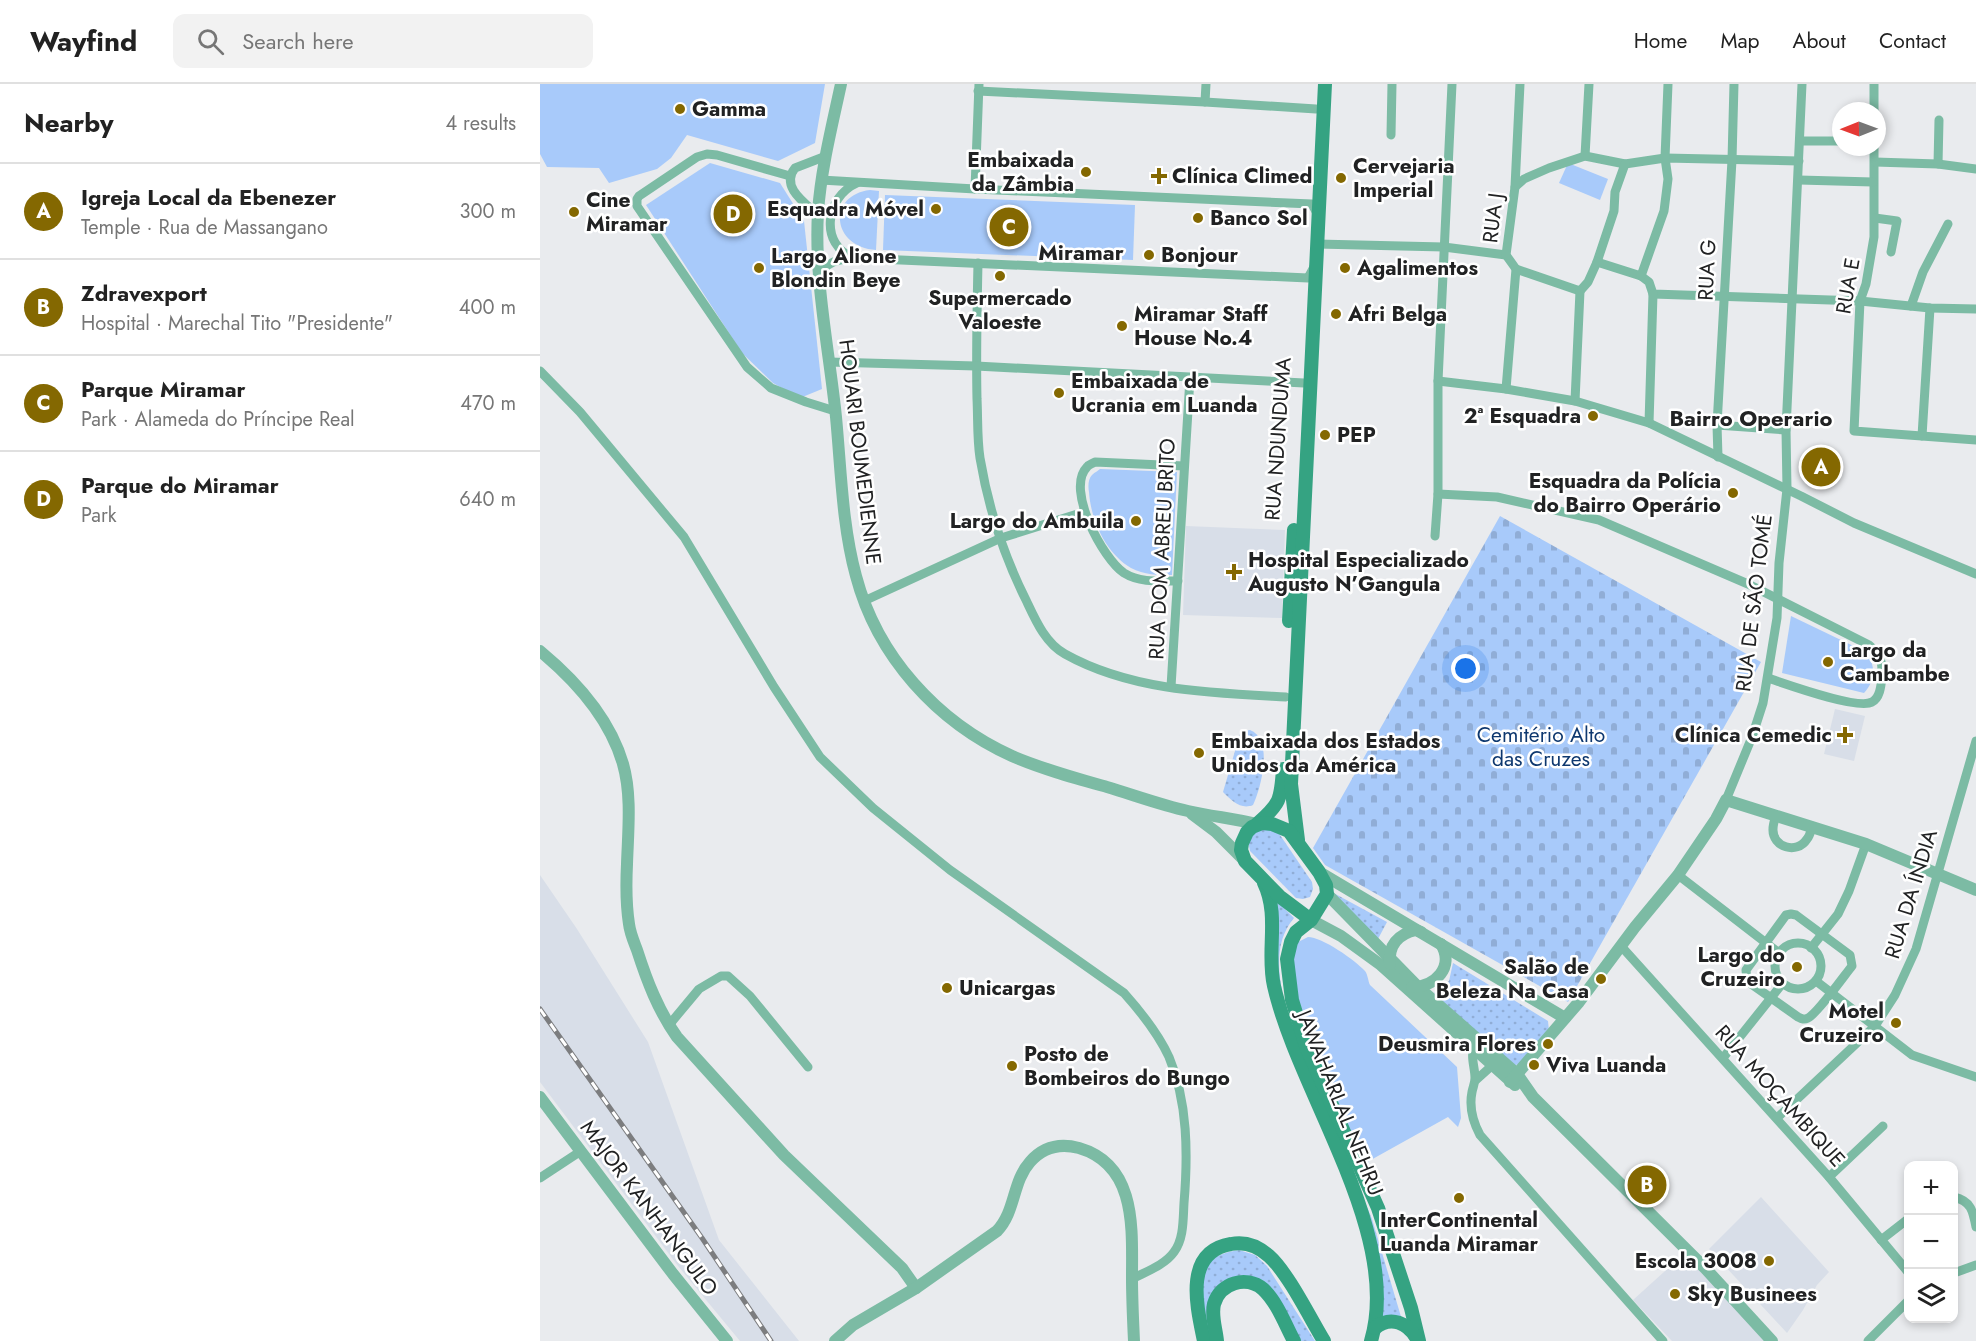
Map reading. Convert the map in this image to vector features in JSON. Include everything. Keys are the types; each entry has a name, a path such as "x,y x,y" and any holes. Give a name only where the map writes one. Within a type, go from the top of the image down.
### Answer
{"main road":[{"name":"RUA NDUNDUMA","path":"1245,861 1241,850 1244,836 1271,812 1279,800 1291,563 1304,383 1317,84"},
{"name":"RUA NDUNDUMA","path":"1298,840 1291,778 1325,84"},
{"path":"1257,824 1272,824 1289,831 1298,840 1319,872 1326,885 1327,894"},
{"path":"1245,861 1263,881 1311,920"},
{"name":"JAWAHARLAL NEHRU","path":"1263,881 1273,911 1273,983 1281,1015 1291,1045 1346,1168 1368,1233 1375,1272 1377,1314 1373,1334"},
{"name":"JAWAHARLAL NEHRU","path":"1327,894 1311,920 1296,932 1291,942 1287,959 1294,1010 1307,1049 1378,1208 1411,1308 1419,1341"},
{"path":"1204,1341 1197,1296 1200,1266 1207,1254 1217,1248 1246,1243 1259,1248 1277,1264 1324,1341"},
{"path":"1217,1341 1213,1314 1216,1299 1225,1287 1239,1282 1253,1283 1269,1296 1294,1341"},
{"path":"1373,1334 1382,1323 1398,1322 1413,1332 1419,1341"}],"street":[{"name":"HOUARI BOUMEDIENNE","path":"841,84 821,180 818,215 820,282 848,537 864,601 886,645 904,673 936,706 975,736 1010,755 1041,768 1189,811 1257,824"},
{"path":"1205,102 1206,84"},
{"path":"1391,135 1392,84"},
{"path":"1435,536 1438,494 1438,381 1452,84"},
{"name":"RUA J","path":"1506,389 1516,269 1506,255 1515,187 1520,84"},
{"path":"1585,156 1589,84"},
{"path":"1641,276 1664,211 1668,179 1665,158 1668,84"},
{"name":"RUA G","path":"1718,457 1717,425 1734,84"},
{"name":"RUA DE SÃO TOMÉ","path":"1513,1078 1565,1018 1678,875 1716,819 1752,736 1768,678 1778,599 1779,563 1787,489 1786,430 1802,84"},
{"path":"1874,84 1874,102"},
{"path":"975,189 979,88 1316,109"},
{"path":"1938,164 1939,120"},
{"path":"1800,141 1832,141"},
{"path":"790,176 707,154 697,157 639,196 636,202 747,367 771,388 835,411"},
{"path":"818,215 794,192 789,183 795,168 826,156"},
{"path":"1515,187 1524,179 1585,156 1625,164 1665,158 1799,161"},
{"name":"RUA E","path":"1875,156 1875,218 1871,262 1860,301 1854,431 1922,436"},
{"path":"1875,162 1938,164 1976,169"},
{"path":"1575,401 1580,291 1588,282 1597,262 1614,212 1615,192 1625,164"},
{"path":"821,180 1312,204 1319,217"},
{"path":"1799,180 1873,182"},
{"path":"856,258 843,254 835,244 831,222 832,209 837,197 846,188 859,182"},
{"path":"1875,218 1897,221 1892,252"},
{"path":"1911,306 1923,272 1948,224"},
{"path":"1317,244 1444,247 1506,255"},
{"path":"820,282 821,274 826,267 836,260 856,258 1308,278 1317,263"},
{"path":"1597,262 1641,276 1649,282 1653,294 1649,423"},
{"path":"978,263 976,366 980,456 1001,538 1015,578 1039,625 1063,653 1110,673 1171,687 1212,693 1286,697"},
{"path":"1516,269 1580,291"},
{"path":"1653,294 1860,301 1930,308 1976,309"},
{"path":"1930,308 1922,436 1976,440"},
{"path":"829,362 976,366 1304,383"},
{"path":"540,371 580,412 684,537 735,624 820,756 873,808 1033,930 1124,993 1145,1017 1169,1058 1176,1082 1186,1133 1185,1194 1179,1245 1165,1261 1132,1280"},
{"name":"RUA DOM ABREU BRITO","path":"1171,687 1190,378"},
{"path":"1438,381 1506,389 1575,401 1649,423 1854,523 1976,574"},
{"path":"1717,425 1786,430"},
{"path":"1178,581 1138,580 1116,567 1096,540 1084,512 1081,496 1082,477 1086,467 1095,462 1184,466"},
{"path":"1438,494 1497,497 1599,520 1748,584 1869,645 1877,651 1882,661 1882,680 1878,696 1872,702 1864,704 1842,700 1768,678"},
{"path":"864,601 1001,538 1084,512"},
{"path":"540,651 562,669 597,711 615,741 623,764 627,786 626,894 629,925 648,986 669,1025 677,1037 783,1155 902,1268 916,1287"},
{"name":"RUA DA ÍNDIA","path":"1776,1118 1875,1026 1895,995 1916,949 1976,741"},
{"path":"1726,800 1866,844 1976,890"},
{"path":"1189,811 1216,832 1245,861"},
{"path":"1776,814 1773,835 1780,845 1786,848 1803,844 1812,826"},
{"path":"1811,948 1838,914 1866,844"},
{"path":"1319,872 1565,1018"},
{"path":"1678,875 1779,952"},
{"path":"1327,894 1389,959 1533,1097 1705,1268 1772,1341"},
{"path":"1786,915 1796,915 1822,934 1850,955 1852,966 1810,1017 1804,1019 1798,1017 1748,981 1746,970 1786,915"},
{"path":"1311,920 1341,936 1476,1044"},
{"path":"1391,975 1389,959 1394,943 1400,936 1416,930 1423,933"},
{"path":"1798,943 1811,948 1820,959 1821,966 1816,981 1804,989 1796,990 1782,984 1774,965 1779,952 1785,947 1798,943"},
{"path":"1405,987 1427,986 1441,974 1446,957 1441,944"},
{"name":"RUA MOÇAMBIQUE","path":"1622,946 1829,1178 1905,1269"},
{"path":"669,1025 699,989 720,976 728,976 750,996 808,1067"},
{"path":"1816,981 1912,1055 1976,1077"},
{"path":"1723,1058 1782,984"},
{"path":"1476,1044 1472,1062 1476,1080"},
{"path":"1496,1062 1476,1080 1472,1092 1471,1106 1480,1135 1663,1341"},
{"name":"MAJOR KANHANGULO","path":"540,1097 673,1275 727,1341"},
{"path":"1829,1178 1883,1126"},
{"path":"835,1341 853,1325 916,1287 997,1232 1010,1212 1023,1172 1030,1162 1047,1148 1069,1145 1096,1155 1116,1174 1129,1203 1132,1226 1134,1341"},
{"path":"540,1178 581,1151"},
{"path":"1958,1199 1968,1203 1972,1209 1976,1227"},
{"path":"1881,1240 1904,1222"},
{"path":"1958,1271 1976,1265"},
{"path":"1868,1341 1904,1305"}],"shaded area":[{"name":"Hospital Especializado Augusto N’Gangula","path":"1186,526 1285,530 1282,618 1183,615"},
{"name":"Clínica Cemedic","path":"1835,709 1865,716 1854,761 1824,754"},
{"path":"540,875 648,1042 719,1240 799,1341 740,1341 678,1266 540,1082"},
{"name":"Escola 3008","path":"1761,1197 1829,1272 1817,1285 1787,1333 1709,1249"},
{"path":"1685,1253 1766,1341 1672,1341 1633,1300"}],"green space":[{"name":"Gamma","path":"540,84 825,84 815,143 778,161 687,135 671,158 657,169 609,183 599,168 547,167 540,154"},
{"path":"710,163 780,183 804,221 822,389 800,398 773,383 742,353 646,205"},
{"path":"1568,163 1608,179 1600,200 1559,183"},
{"path":"870,190 879,191 876,250 861,247 850,240 843,231 840,221 841,210 846,201 856,194"},
{"path":"885,195 1135,205 1133,260 883,250"},
{"path":"1100,469 1177,472 1172,575 1151,574 1131,568 1122,562 1107,545 1101,535 1090,503 1089,483 1093,474"},
{"name":"Cemitério Alto das Cruzes","path":"1500,516 1761,662 1568,1002 1325,865 1313,848"},
{"path":"1791,616 1868,653 1873,674 1871,683 1864,693 1782,673"},
{"path":"1250,730 1262,743 1264,764 1253,805 1245,806 1233,801 1223,792 1240,734"},
{"path":"1265,827 1278,832 1312,882 1313,889 1310,897 1296,898 1250,851 1249,836"},
{"path":"1328,890 1387,922 1378,939"},
{"path":"1275,899 1294,918 1286,930 1279,956 1283,998 1290,1024 1372,1219 1402,1320 1390,1319 1379,1324 1377,1269 1366,1214 1283,1009 1278,982"},
{"path":"1308,937 1330,945 1360,966 1366,973 1370,985 1457,1067 1461,1118 1458,1127 1448,1117 1369,1161 1366,1171 1298,1016 1292,957 1298,942"},
{"path":"1453,963 1548,1021 1549,1031 1520,1064 1511,1066 1434,993 1449,981"},
{"path":"1239,1250 1255,1255 1267,1266 1315,1341 1299,1341 1267,1288 1220,1285 1208,1341 1201,1290 1205,1270 1215,1257"}],"railway":[{"path":"540,1009 702,1238 771,1341"}],"place":[{"name":"Gamma","path":"680,109"},
{"name":"Embaixada da Zâmbia","path":"1086,172"},
{"name":"Clínica Climed","path":"1159,176"},
{"name":"Cervejaria Imperial","path":"1341,178"},
{"name":"Esquadra Móvel","path":"936,209"},
{"name":"Cine Miramar","path":"574,212"},
{"name":"Parque do Miramar","path":"733,214"},
{"name":"Banco Sol","path":"1198,218"},
{"name":"Parque Miramar","path":"1009,227"},
{"name":"Bonjour","path":"1149,255"},
{"name":"Largo Alione Blondin Beye","path":"759,268"},
{"name":"Agalimentos","path":"1345,268"},
{"name":"Supermercado Valoeste","path":"1000,276"},
{"name":"Afri Belga","path":"1336,314"},
{"name":"Miramar Staff House No.4","path":"1122,326"},
{"name":"Embaixada de Ucrania em Luanda","path":"1059,393"},
{"name":"2ª Esquadra","path":"1593,416"},
{"name":"PEP","path":"1325,435"},
{"name":"Igreja Local da Ebenezer","path":"1821,467"},
{"name":"Esquadra da Polícia do Bairro Operário","path":"1733,493"},
{"name":"Largo do Ambuila","path":"1136,521"},
{"name":"Hospital Especializado Augusto N’Gangula","path":"1234,572"},
{"name":"Largo da Cambambe","path":"1828,662"},
{"name":"Clínica Cemedic","path":"1845,735"},
{"name":"Embaixada dos Estados Unidos da América","path":"1199,753"},
{"name":"Largo do Cruzeiro","path":"1797,967"},
{"name":"Salão de Beleza Na Casa","path":"1601,979"},
{"name":"Unicargas","path":"947,988"},
{"name":"Motel Cruzeiro","path":"1896,1023"},
{"name":"Deusmira Flores","path":"1548,1044"},
{"name":"Viva Luanda","path":"1534,1065"},
{"name":"Posto de Bombeiros do Bungo","path":"1012,1066"},
{"name":"Zdravexport","path":"1647,1185"},
{"name":"InterContinental Luanda Miramar","path":"1459,1198"},
{"name":"Escola 3008","path":"1769,1261"},
{"name":"Sky Businees","path":"1675,1294"}],"district":[{"name":"Miramar","path":"1081,252"},
{"name":"Bairro Operario","path":"1751,418"}]}
